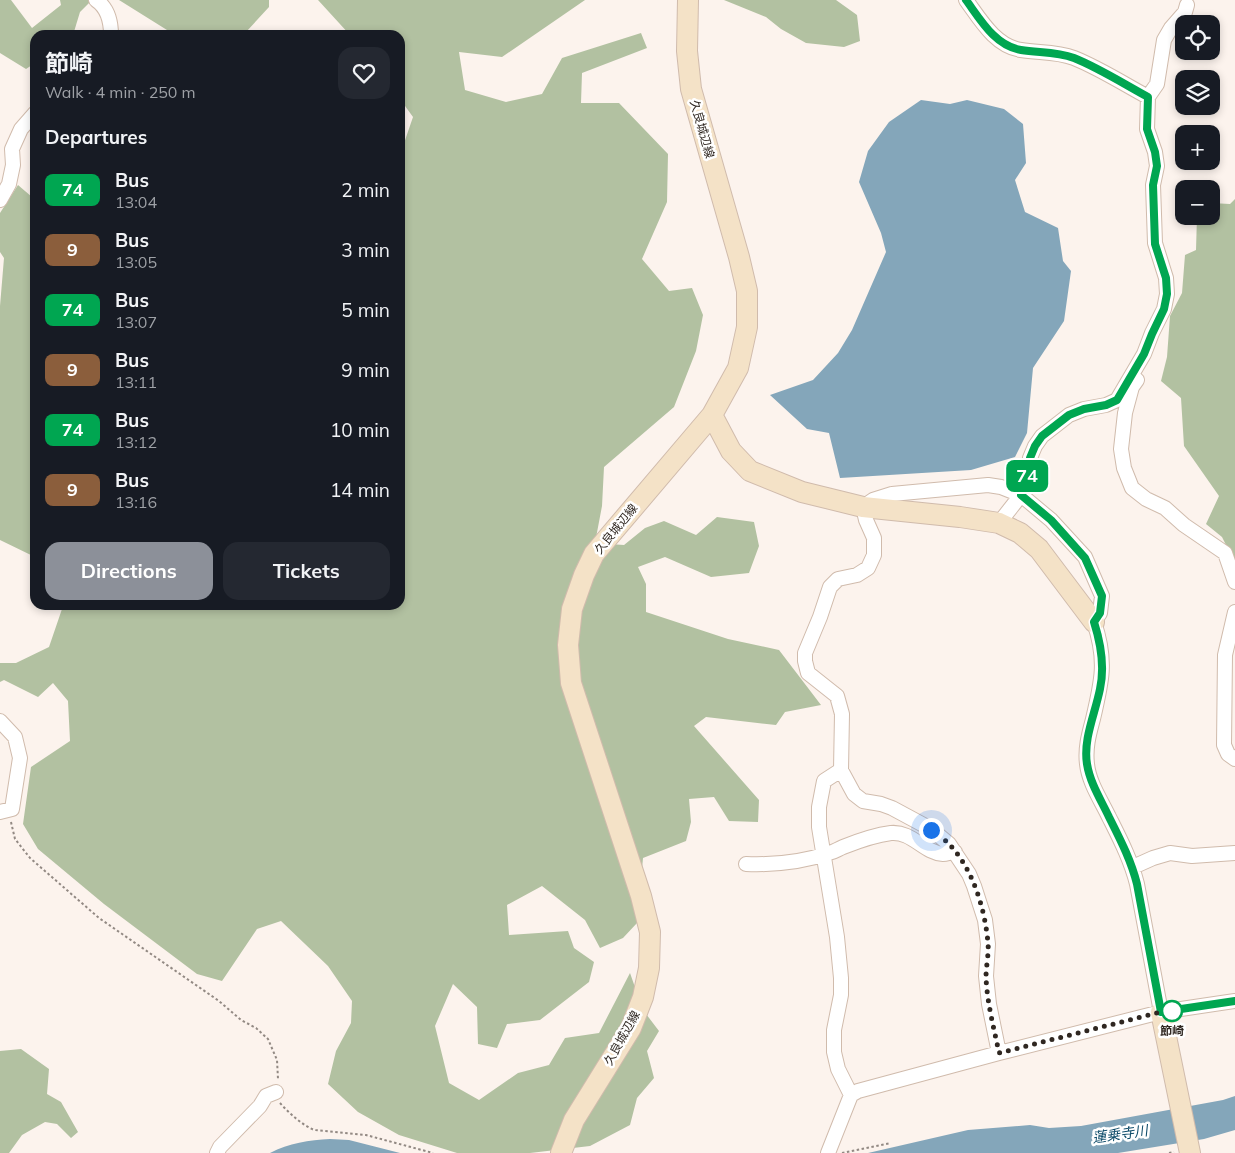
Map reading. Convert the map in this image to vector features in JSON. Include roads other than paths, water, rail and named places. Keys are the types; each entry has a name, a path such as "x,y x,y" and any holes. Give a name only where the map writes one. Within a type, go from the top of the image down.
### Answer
{"main road":[{"name":"久良城辺線","path":"561,1153 574,1120 631,1028 644,997 649,968 650,932 641,896 571,683 568,645 572,609 594,554 712,415 738,368 747,328 747,291 739,256 690,89 687,51 688,0"},
{"path":"712,415 731,451 750,471 802,492 863,507 999,523 1020,533 1039,549 1094,622"},
{"path":"1161,1012 1189,1151"}],"street":[{"path":"96,0 104,5 111,24 111,30"},
{"path":"966,0 990,32 1004,44 1019,50 1051,52 1073,58 1148,97"},
{"path":"999,523 1021,495 1026,485 1030,458 1042,436 1069,415 1117,400 1144,354 1164,309 1167,294 1166,278 1155,244 1153,185 1157,166 1155,152 1147,129 1148,97 1157,84 1164,40 1171,28 1185,12 1187,5"},
{"path":"0,200 10,184 12,149 21,129 30,119"},
{"path":"1144,354 1148,362 1143,373 1132,387 1125,413 1121,449 1124,468 1132,488 1146,499 1165,508 1184,525 1225,553 1235,582"},
{"path":"999,1053 989,1004 986,976 988,944 985,920 974,886 949,844 931,830 892,808 882,804 863,801 854,794 841,770 842,714 837,696 808,673 805,661 805,653 830,586 838,579 857,575 868,568 874,555 874,538 866,520 863,507 873,500 892,494 988,485 1001,487 1021,495 1051,520 1085,558 1102,596 1100,613 1094,622 1101,642 1103,666 1101,688 1085,751 1087,767 1094,787 1133,867 1161,1012"},
{"path":"1235,612 1225,655 1224,745 1228,754 1235,759"},
{"path":"0,721 15,737 20,758 6,810"},
{"path":"841,770 824,781 819,807 819,826 837,937 841,978 841,995 834,1030 834,1052 838,1069 851,1095"},
{"path":"746,864 782,863 823,855 832,853 841,847 893,833 910,836 929,849 943,854 954,852"},
{"path":"1133,867 1170,853 1192,856 1235,852 1235,845"},
{"path":"828,1153 851,1095 858,1091 1161,1012 1235,1001"},
{"path":"217,1153 220,1147 260,1106 266,1096 276,1092"}],"water":[{"path":"921,100 950,104 967,100 1004,109 1023,124 1026,163 1015,180 1025,212 1058,228 1063,261 1071,271 1064,321 1033,368 1027,433 1015,457 971,470 840,478 829,433 807,429 770,395 813,380 838,353 852,330 886,252 881,233 859,182 868,151 889,122"},
{"name":"蓮乗寺川","path":"1235,1096 1235,1130 1204,1139 1118,1153 868,1153 968,1130 1030,1125 1049,1128 1081,1126 1223,1100"},
{"path":"330,1139 349,1140 400,1153 270,1153 299,1143"}],"place":[{"name":"節崎","path":"1172,1011"}]}
